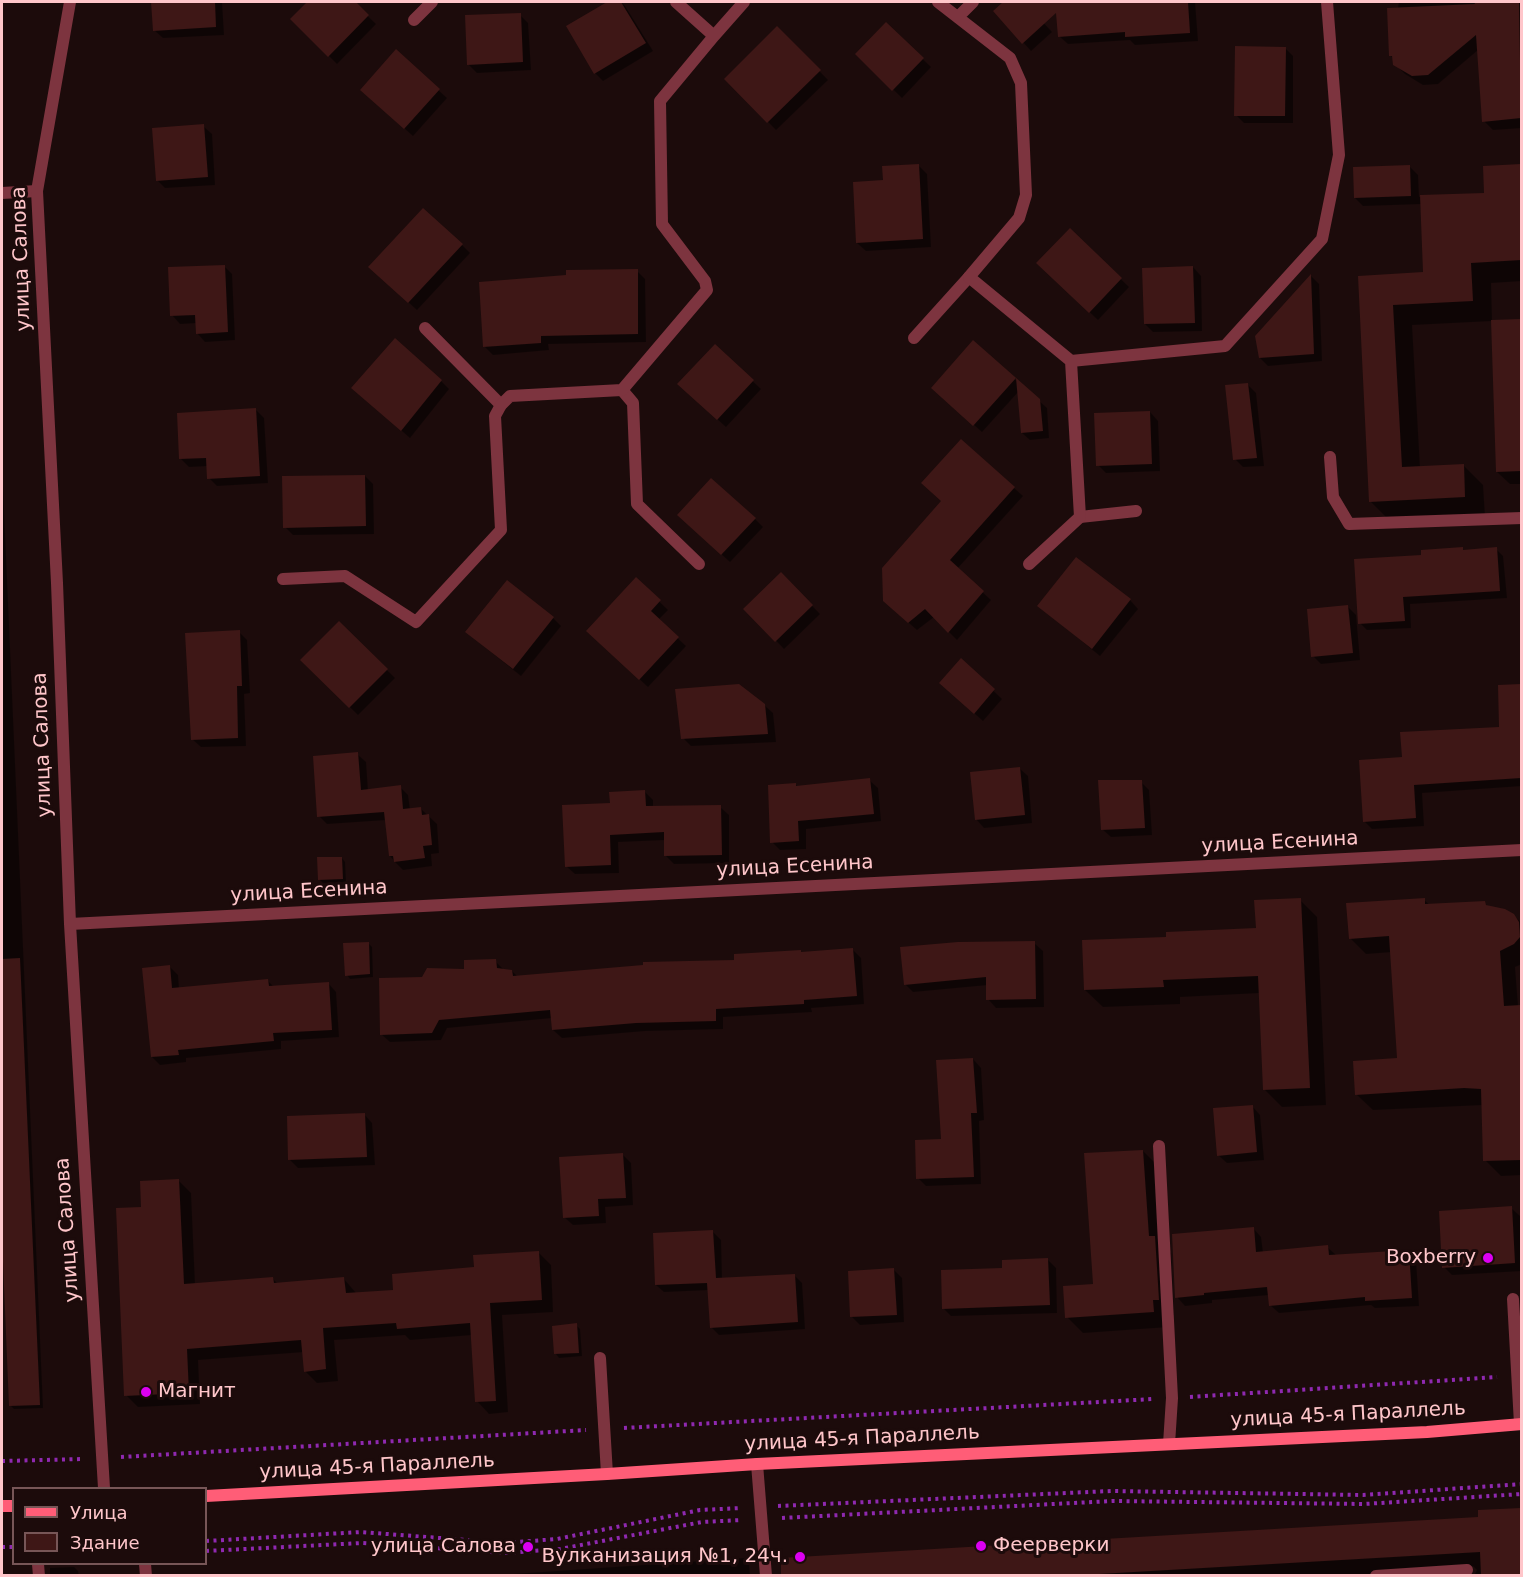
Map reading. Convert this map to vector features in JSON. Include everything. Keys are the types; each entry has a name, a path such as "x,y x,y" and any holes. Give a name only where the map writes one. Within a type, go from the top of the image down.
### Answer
{"main road":[{"name":"улица 45-я Параллель","path":"207,1496 757,1464 1427,1432 1521,1424"}],"street":[{"name":"улица Салова","path":"70,2 37,191 57,584 70,924 104,1487"},
{"path":"414,20 432,2"},
{"path":"676,2 714,36"},
{"path":"283,579 345,576 416,621 501,531 495,416 501,405 510,396 622,390 707,290 705,281 662,224 660,101 744,2"},
{"path":"914,338 1019,218 1026,195 1021,83 1010,58 938,2"},
{"path":"958,17 973,2"},
{"path":"969,277 1071,361 1225,346 1322,239 1339,156 1327,2"},
{"path":"2,193 37,191"},
{"path":"425,328 501,405"},
{"path":"1071,361 1080,517"},
{"path":"622,390 633,404 637,504 699,564"},
{"path":"1330,457 1333,497 1349,524 1521,518"},
{"path":"1029,564 1080,517 1136,512"},
{"name":"улица Есенина","path":"70,924 1521,850"},
{"path":"1159,1146 1172,1398 1169,1444"},
{"path":"1513,1299 1521,1424"},
{"path":"600,1358 607,1474"},
{"path":"757,1464 766,1575"},
{"path":"1376,1575 1467,1570"}],"path":[{"path":"2,1461 102,1458 1172,1398 1518,1376"},
{"path":"207,1551 362,1543 506,1553 560,1549 761,1513 1111,1491 1363,1495 1521,1484"},
{"path":"207,1541 361,1532 505,1543 557,1539 700,1510 761,1513 1112,1501 1364,1504 1521,1494"}],"building":[{"path":"151,2 215,2 216,27 153,31"},
{"path":"307,2 356,2 369,15 328,57 290,19"},
{"path":"607,2 621,2 646,43 594,74 566,26"},
{"path":"1003,2 1188,2 1190,33 1125,37 1125,32 1058,37 1056,13 1022,44 993,11"},
{"path":"1474,2 1519,2 1521,118 1482,122 1476,35 1428,75 1412,76 1393,65 1392,56 1389,56 1387,8 1475,4"},
{"path":"521,13 523,62 467,65 465,15"},
{"path":"886,22 924,58 892,91 855,54"},
{"path":"777,26 821,70 767,123 724,79"},
{"path":"1235,46 1286,47 1285,116 1234,116"},
{"path":"396,49 440,89 404,129 360,90"},
{"path":"204,124 208,177 156,181 152,128"},
{"path":"919,164 923,239 856,243 853,182 883,180 882,166"},
{"path":"1521,164 1521,260 1471,263 1473,301 1393,305 1402,467 1464,464 1465,497 1369,502 1358,276 1423,272 1420,195 1484,193 1483,166"},
{"path":"1410,165 1411,196 1354,198 1353,167"},
{"path":"423,208 463,244 408,303 368,267"},
{"path":"1070,228 1122,278 1089,313 1036,263"},
{"path":"225,265 228,332 196,334 195,315 170,316 168,267"},
{"path":"1193,266 1195,323 1144,324 1142,268"},
{"path":"638,269 638,334 541,336 541,343 483,347 479,282 566,275 566,270"},
{"path":"1311,274 1314,354 1259,358 1255,336"},
{"path":"1521,319 1521,471 1496,472 1491,320"},
{"path":"395,338 442,380 401,431 351,388"},
{"path":"973,340 1040,399 1043,431 1021,433 1016,378 973,426 931,388"},
{"path":"715,344 754,380 717,420 677,384"},
{"path":"1248,383 1257,458 1233,460 1225,385"},
{"path":"256,408 260,476 207,479 206,458 179,459 177,413"},
{"path":"1150,411 1152,464 1096,466 1094,413"},
{"path":"961,439 1015,487 950,560 984,591 948,633 925,609 908,623 883,601 882,568 941,501 921,483"},
{"path":"365,475 366,526 283,528 282,476"},
{"path":"711,478 756,518 721,555 677,515"},
{"path":"1463,547 1463,550 1497,547 1500,591 1403,597 1405,621 1358,624 1354,559 1421,555 1421,550"},
{"path":"1076,557 1131,599 1092,649 1037,606"},
{"path":"781,572 813,605 775,642 743,609"},
{"path":"636,577 661,600 651,611 679,637 639,680 586,631"},
{"path":"507,580 554,617 513,669 465,632"},
{"path":"1348,605 1353,653 1311,657 1307,609"},
{"path":"339,621 388,669 349,708 300,660"},
{"path":"240,630 242,686 237,686 238,738 191,740 185,633"},
{"path":"961,658 995,689 974,714 939,683"},
{"path":"739,684 765,704 768,734 681,739 675,689"},
{"path":"1521,684 1521,778 1414,785 1416,818 1363,822 1359,760 1402,757 1400,732 1499,727 1498,685"},
{"path":"358,752 361,790 401,785 403,809 421,807 422,815 429,814 432,845 423,846 425,858 394,862 393,856 389,856 384,812 317,817 313,756"},
{"path":"1020,767 1025,815 975,820 970,772"},
{"path":"870,778 874,814 798,821 799,841 770,843 768,785 796,783 796,786"},
{"path":"1098,780 1142,780 1145,828 1101,830"},
{"path":"645,790 646,806 721,805 722,855 664,856 664,832 610,835 611,865 565,867 562,805 610,803 609,792"},
{"path":"317,857 342,857 343,879 318,880"},
{"path":"1301,898 1310,1088 1263,1090 1258,976 1163,980 1164,987 1084,990 1082,940 1166,937 1166,932 1256,928 1254,900"},
{"path":"1425,898 1425,904 1485,901 1486,905 1505,909 1514,914 1519,922 1520,937 1514,944 1500,951 1504,1006 1521,1005 1521,1160 1483,1161 1481,1089 1464,1088 1355,1095 1353,1061 1397,1058 1389,936 1349,939 1346,903"},
{"path":"1035,941 1036,999 986,1000 986,977 904,985 900,947 958,942"},
{"path":"369,942 370,974 345,976 343,943"},
{"path":"853,948 857,996 804,1000 804,1004 716,1009 716,1021 636,1023 552,1030 550,1010 439,1020 432,1033 380,1035 379,978 422,977 427,968 464,969 464,960 496,959 497,968 512,970 513,976 643,965 643,962 734,960 734,954"},
{"path":"20,958 40,1405 9,1406 2,1238 2,959"},
{"path":"170,965 172,988 268,979 269,986 329,982 332,1030 273,1033 274,1041 178,1050 179,1055 151,1057 142,968"},
{"path":"973,1058 977,1113 971,1113 974,1177 916,1179 915,1140 941,1139 936,1060"},
{"path":"1253,1105 1257,1152 1217,1156 1213,1108"},
{"path":"365,1113 367,1157 288,1160 287,1116"},
{"path":"1143,1150 1149,1236 1155,1236 1159,1300 1153,1300 1154,1312 1065,1318 1063,1286 1093,1284 1084,1153"},
{"path":"623,1153 626,1198 598,1199 599,1216 563,1218 559,1157"},
{"path":"179,1179 184,1284 273,1277 274,1283 344,1277 346,1293 393,1290 392,1274 474,1267 473,1255 539,1251 542,1300 490,1303 496,1401 475,1402 470,1323 397,1329 396,1323 323,1328 326,1369 304,1372 301,1340 187,1349 189,1393 124,1396 116,1208 141,1207 140,1181"},
{"path":"1512,1206 1515,1263 1442,1268 1439,1211"},
{"path":"1254,1227 1256,1252 1328,1245 1329,1255 1409,1250 1412,1298 1365,1301 1365,1297 1269,1306 1267,1287 1175,1298 1172,1234"},
{"path":"713,1230 716,1278 795,1274 798,1322 710,1328 707,1283 655,1285 653,1233"},
{"path":"1048,1258 1050,1305 942,1309 941,1270 1002,1268 1002,1260"},
{"path":"894,1268 897,1315 850,1317 848,1271"},
{"path":"577,1323 579,1353 554,1354 552,1326"},
{"path":"1521,1508 1521,1575 1481,1575 1480,1552 1082,1575 781,1575 781,1558 1478,1517 1478,1510"}],"place":[{"name":"Boxberry","path":"1488,1258"},
{"name":"Магнит","path":"146,1392"},
{"name":"Феерверки","path":"981,1546"},
{"name":"улица Салова","path":"528,1547"},
{"name":"Вулканизация №1, 24ч.","path":"800,1557"}]}
